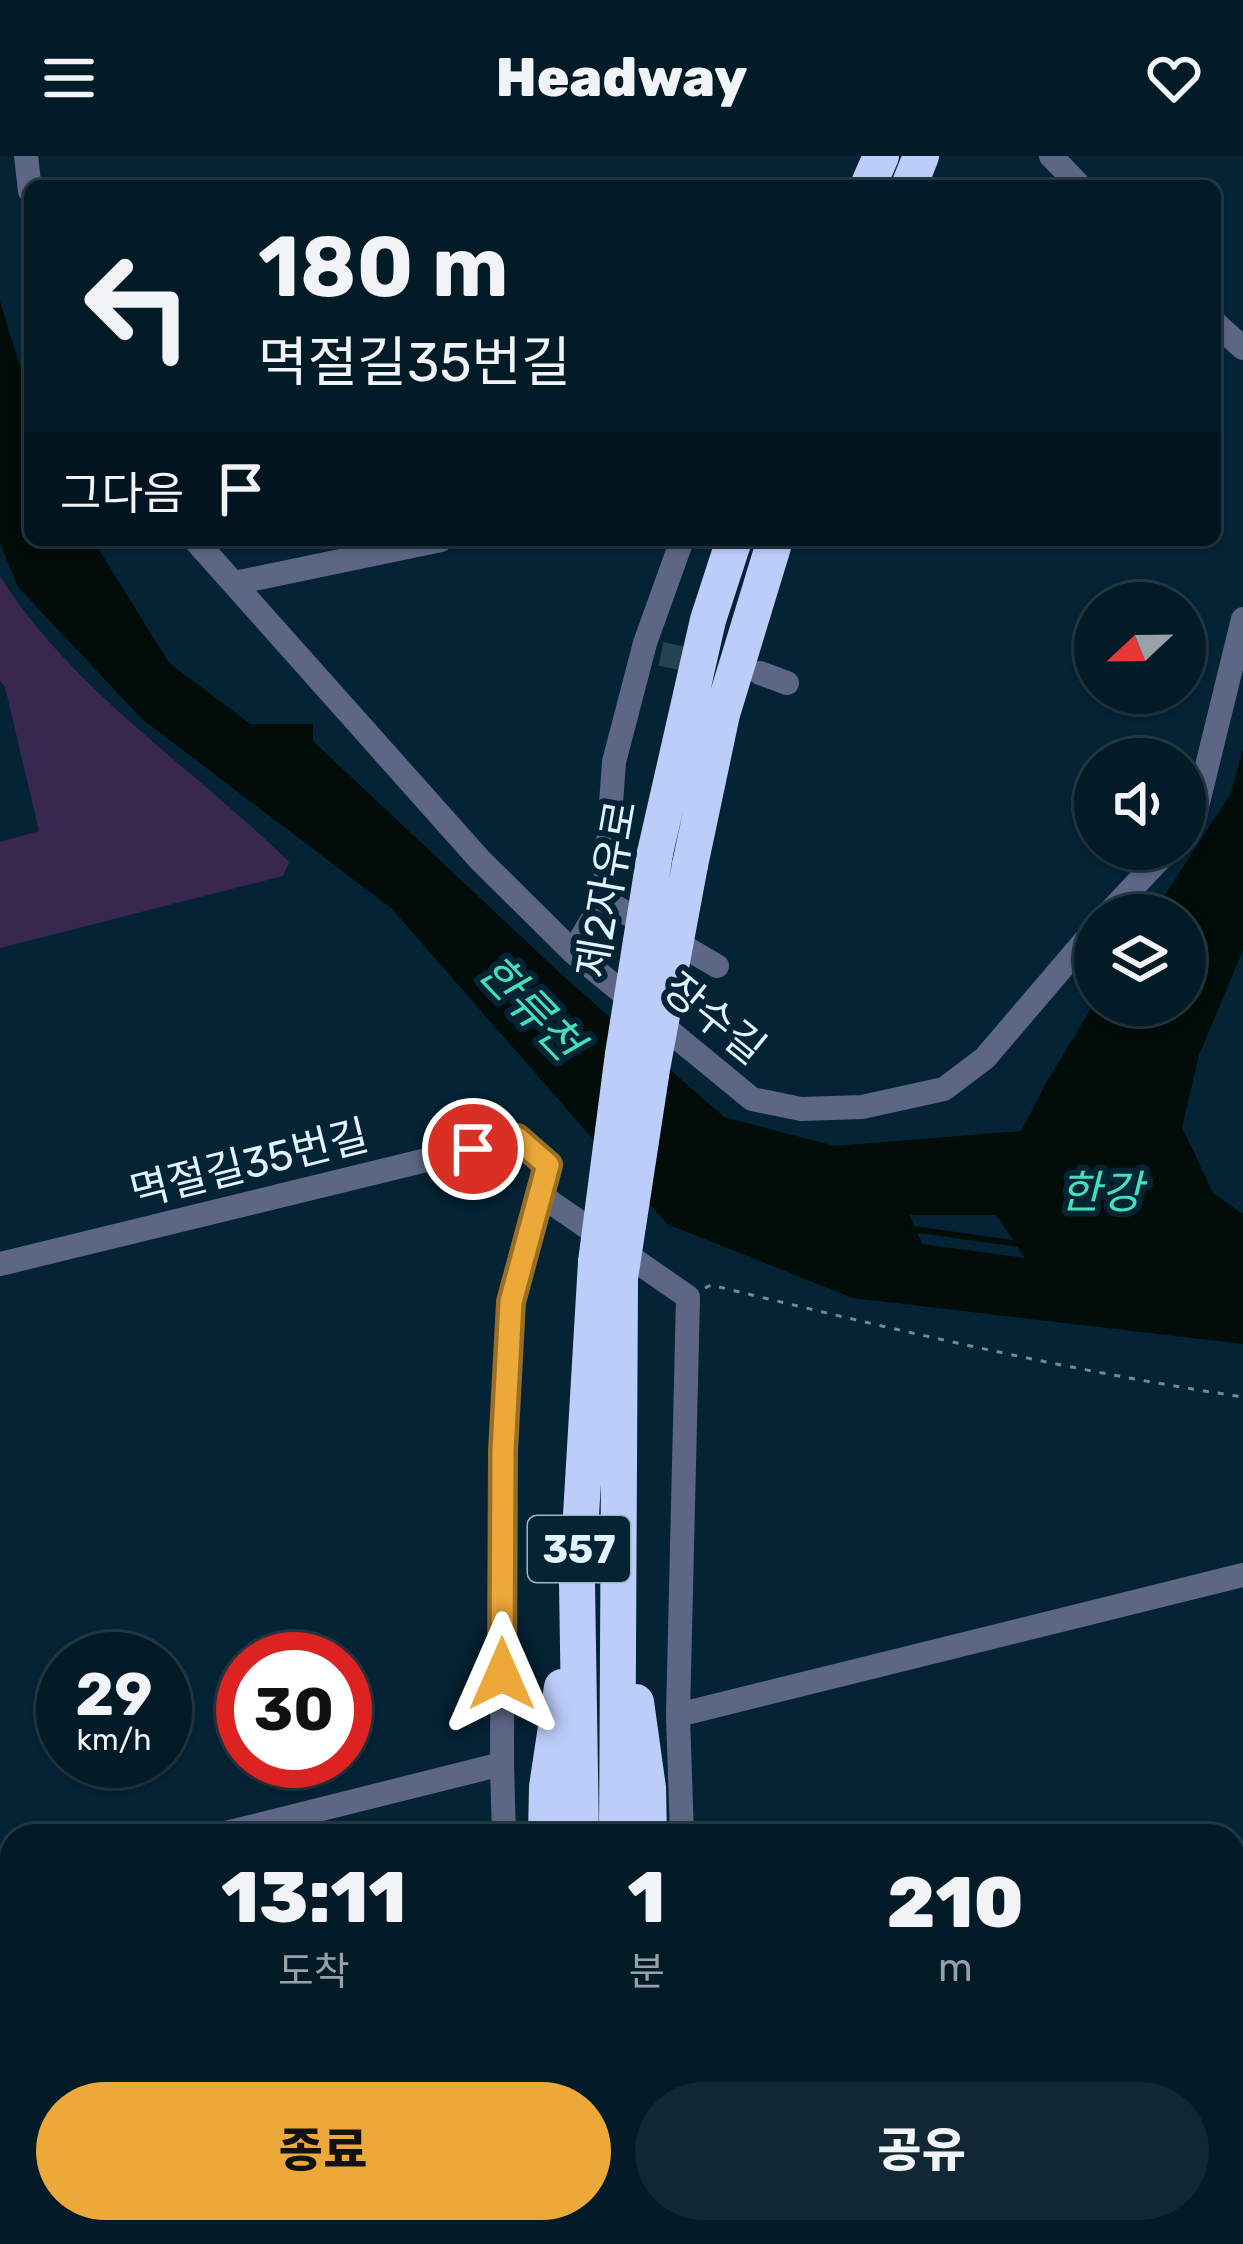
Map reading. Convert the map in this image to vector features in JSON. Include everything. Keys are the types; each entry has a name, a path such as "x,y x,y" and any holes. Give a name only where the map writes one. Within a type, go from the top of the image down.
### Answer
{"highway":[{"name":"제2자유로","path":"672,859 708,620 732,546"},
{"name":"제2자유로","path":"581,1824 577,1583 608,1270 623,1054 672,859 774,546"},
{"path":"608,1270 617,1573 617,1824"},
{"path":"617,1573 648,1788 649,1824"},
{"path":"546,1824 547,1787 577,1583"}],"street":[{"path":"1051,156 1074,180"},
{"name":"장수길","path":"201,546 480,860 574,952 752,1099 801,1109 862,1108 944,1089 986,1058 1074,954"},
{"path":"236,583 412,546"},
{"path":"574,952 604,900 614,762 653,648 680,546"},
{"path":"1206,771 1243,619"},
{"path":"760,673 788,683"},
{"path":"1126,894 1149,870"},
{"path":"604,900 718,966"},
{"name":"멱절길35번길","path":"0,1264 517,1138 548,1165 538,1195"},
{"path":"504,1824 503,1451 511,1302 538,1195 688,1297 678,1714 682,1824"},
{"path":"678,1714 1243,1575"},
{"path":"262,1824 502,1764"}],"path":[{"path":"688,1297 711,1285 960,1345 1243,1397"}],"shaded area":[{"path":"0,576 29,617 98,692 289,862 283,876 0,948 0,842 39,831 0,681"}],"water":[{"name":"한강","path":"0,301 24,380 24,546 97,546 169,663 250,724 313,724 313,741 563,976 724,1117 835,1146 1021,1131 1080,1026 1206,1026 1206,894 1166,894 1181,870 1206,870 1206,832 1231,793 1243,749 1243,950 1199,1055 1182,1127 1213,1193 1243,1214 1243,1344 853,1298 667,1224 392,909 142,719 18,587 0,543","holes":["910,1215 996,1215 1025,1258 922,1244"]}],"waterway":[{"name":"한류천","path":"913,1229 1019,1244"}],"tunnel":[{"path":"661,654 711,664"}],"route":[{"path":"473,1149 517,1138 548,1165 511,1302 503,1451 502,1674"}]}
